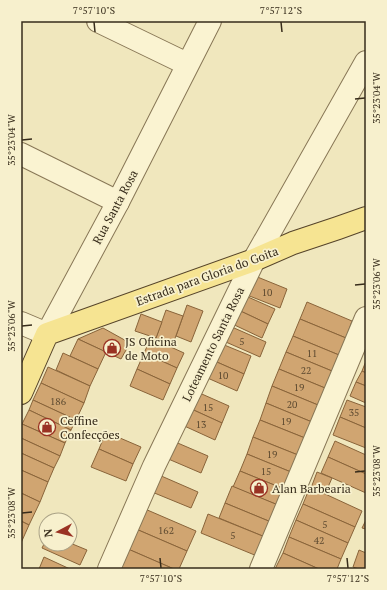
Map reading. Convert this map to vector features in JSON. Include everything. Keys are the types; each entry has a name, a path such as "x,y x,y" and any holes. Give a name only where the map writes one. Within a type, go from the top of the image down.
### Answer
{"main road":[{"name":"Estrada para Gloria do Goita","path":"47,334 254,260 293,243 366,218"},
{"name":"Rua Santa Rosa","path":"21,393 47,334"}],"street":[{"path":"98,21 188,64"},
{"name":"Rua Santa Rosa","path":"47,334 118,202 210,21"},
{"name":"Loteamento Santa Rosa","path":"109,569 154,466 254,260 366,62"},
{"path":"21,154 118,202"},
{"path":"261,569 366,318"},
{"path":"21,323 47,334"}],"building":[{"path":"255,276 287,289 280,308 247,295"},
{"path":"239,293 275,309 268,324 232,307"},
{"path":"307,302 352,321 346,338 300,319"},
{"path":"187,305 203,311 191,342 176,336"},
{"path":"232,307 268,324 262,338 226,321"},
{"path":"166,310 183,316 173,344 156,338"},
{"path":"141,314 162,322 156,338 135,331"},
{"path":"300,319 346,338 339,355 293,336"},
{"path":"225,324 266,342 260,357 219,339"},
{"name":"JS Oficina de Moto","path":"103,328 130,343 121,359 78,339"},
{"path":"293,336 339,355 332,371 286,352"},
{"path":"151,338 184,353 177,368 144,353"},
{"path":"78,339 106,352 98,369 70,356"},
{"path":"217,342 251,356 244,374 210,359"},
{"path":"286,352 332,371 325,388 279,369"},
{"path":"63,353 98,369 90,386 56,370"},
{"path":"144,353 177,368 170,384 137,369"},
{"path":"210,359 244,374 237,391 203,376"},
{"path":"366,361 366,373 362,371"},
{"path":"48,367 90,386 84,403 41,383"},
{"path":"137,369 170,384 163,400 130,386"},
{"path":"279,369 325,388 318,405 272,386"},
{"path":"362,371 366,373 366,386 356,382"},
{"path":"356,382 366,386 366,403 350,396"},
{"path":"41,383 84,403 76,420 33,400"},
{"path":"272,386 318,405 312,422 266,403"},
{"path":"195,391 229,406 222,423 187,407"},
{"path":"33,400 76,420 71,430 29,410"},
{"path":"347,400 366,407 366,428 340,417"},
{"path":"266,403 312,422 305,438 260,420"},
{"path":"187,407 222,423 215,440 180,424"},
{"name":"Ceffine Confecções","path":"29,410 71,430 65,443 22,424"},
{"path":"340,417 366,428 366,448 333,435"},
{"path":"260,420 305,438 298,455 253,437"},
{"path":"22,424 65,443 60,456 21,438"},
{"path":"106,432 141,447 133,464 99,449"},
{"path":"253,437 298,455 291,472 247,454"},
{"path":"21,438 60,456 54,468 21,453"},
{"path":"173,441 208,456 201,473 166,458"},
{"path":"335,441 366,455 366,474 328,457"},
{"path":"99,449 133,464 126,481 91,467"},
{"path":"21,453 54,468 48,482 21,470"},
{"path":"247,454 291,472 284,489 240,471"},
{"path":"328,457 366,474 366,493 321,473"},
{"path":"21,470 48,482 40,502 21,493"},
{"name":"Alan Barbearia","path":"240,471 284,489 278,505 233,487"},
{"path":"317,472 332,478 325,494 311,488"},
{"path":"159,475 198,492 191,508 152,492"},
{"path":"232,486 278,505 271,522 225,503"},
{"path":"310,487 362,511 355,527 303,504"},
{"path":"21,493 40,502 29,525 21,521"},
{"path":"225,503 271,522 265,537 219,518"},
{"path":"303,504 355,527 348,543 296,520"},
{"path":"145,509 196,531 187,551 136,529"},
{"path":"208,514 265,537 257,556 201,533"},
{"path":"296,520 348,543 341,559 289,537"},
{"path":"366,520 366,529 362,528"},
{"path":"21,521 29,525 21,543"},
{"path":"136,529 187,551 179,569 174,569 128,549"},
{"path":"289,537 341,559 337,569 319,569 283,553"},
{"path":"78,546 87,550 80,565 51,552 78,552"},
{"path":"128,549 174,569 120,569"},
{"path":"359,550 366,553 366,569 353,567"},
{"path":"283,553 319,569 275,569"},
{"path":"44,557 70,569 39,569"}],"place":[{"name":"JS Oficina de Moto","path":"112,348"},
{"name":"Ceffine Confecções","path":"47,427"},
{"name":"Alan Barbearia","path":"259,488"}]}
